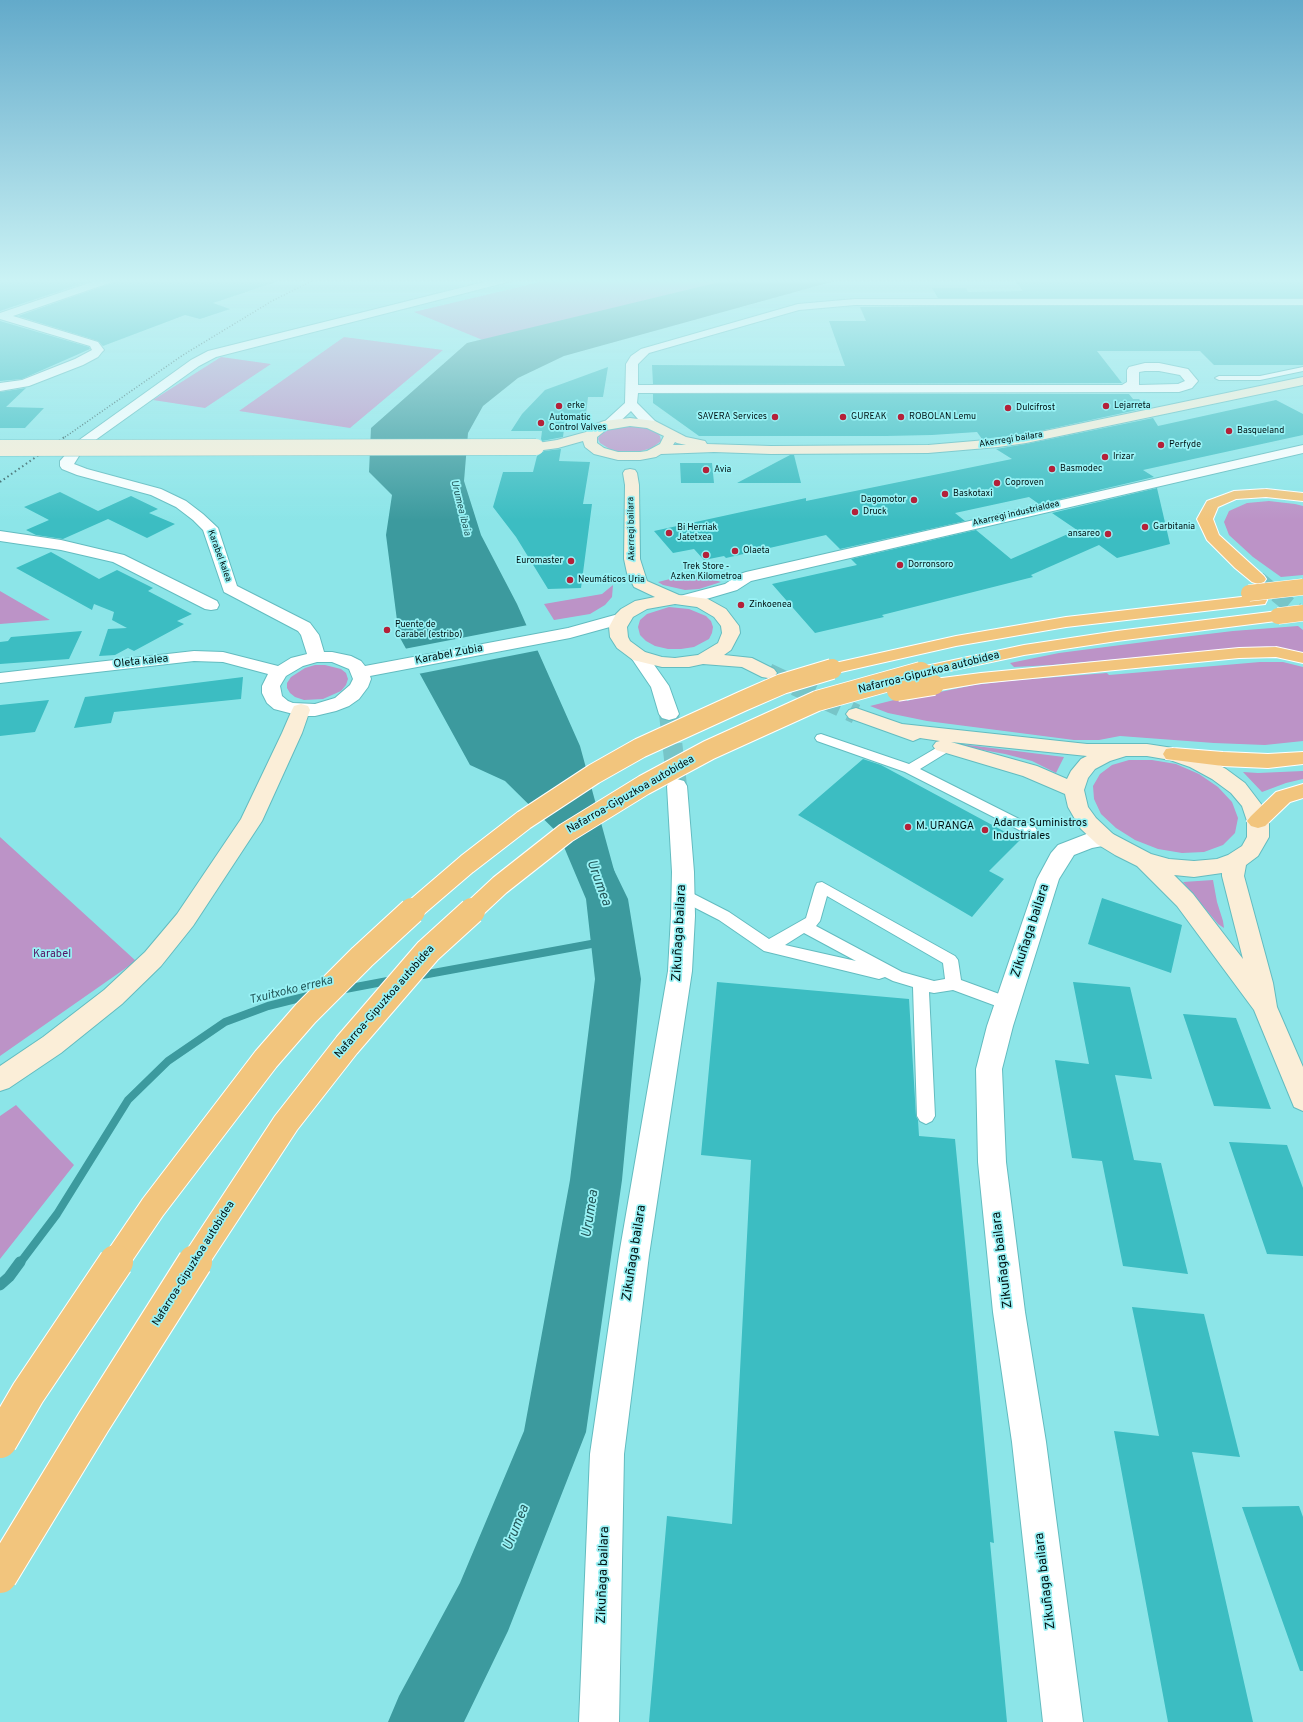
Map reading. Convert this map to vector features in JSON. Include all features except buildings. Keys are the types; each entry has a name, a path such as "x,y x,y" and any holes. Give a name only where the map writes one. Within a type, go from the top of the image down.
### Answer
{"highway":[{"path":"1301,498 1266,493 1234,495 1212,504 1205,519 1212,537 1241,565 1255,591 1303,587"},
{"name":"Nafarroa-Gipuzkoa autobidea","path":"0,1441 28,1394 152,1207 266,1059 306,1013 362,956 426,898 524,820 594,774 640,748 743,700 782,684 832,669 941,644 1255,591 1303,596"},
{"name":"Nafarroa-Gipuzkoa autobidea","path":"0,1576 93,1424 231,1205 286,1123 346,1045 428,951 500,885 566,833 644,785 710,750 817,701 928,678 1024,650 1303,613"},
{"path":"928,678 981,678 1239,653 1276,652 1303,658"},
{"path":"1173,754 1238,760 1268,761 1303,758"},
{"path":"1258,821 1283,797 1303,791"}],"main road":[{"name":"Akerregi bailara","path":"714,448 771,450 928,449 998,443 1026,439 1303,381"},
{"path":"536,447 558,444 591,435 601,427 609,424 630,422 650,424 682,440 714,448"},
{"path":"660,450 666,446 669,441 665,431"},
{"path":"591,435 589,439 590,444 630,473 640,456"},
{"path":"0,448 536,447 604,453 618,456 640,456 660,450 714,448"},
{"name":"Akerregi bailara","path":"630,473 632,485 632,559 634,573 640,584"},
{"path":"640,584 681,600 709,606 720,613 730,626 731,633 729,640 720,651 703,659 675,663 656,661 639,656 623,644 619,637 618,627 627,614 640,584"},
{"path":"627,614 652,602 681,600"},
{"path":"729,640 746,662"},
{"path":"703,659 746,662 768,673"},
{"path":"0,1080 52,1045 113,996 153,959 185,920 251,821 301,710"},
{"path":"856,714 947,747 1030,771 1074,790"},
{"path":"899,730 1087,750 1147,750 1173,754 1203,765 1219,774 1238,788 1251,804 1258,821 1258,837 1250,850 1236,861 1217,867 1194,869 1169,867 1144,860 1105,839 1088,823 1078,807 1074,790 1078,776 1088,764 1103,756 1122,751"},
{"path":"1144,860 1185,900 1265,1007"},
{"path":"1236,861 1233,876 1261,983 1265,1007 1303,1099"}],"street":[{"path":"0,387 25,383 84,359"},
{"path":"82,443 202,359"},
{"path":"635,359 632,364 631,404 650,424"},
{"path":"631,389 1124,389 1178,388 1188,385 1192,381 1184,372 1172,369 1145,367 1133,370 1133,384 1124,389"},
{"path":"609,424 631,404"},
{"name":"Akarregi industrialdea","path":"681,600 731,587 746,578 784,568 1303,449"},
{"name":"Karabel kalea","path":"72,456 67,461 67,466 82,472 156,492 181,504 198,517 210,528 230,588 304,627 310,635 317,657"},
{"path":"0,536 61,545 118,558 211,605"},
{"path":"720,613 731,587"},
{"path":"570,633 627,614"},
{"path":"570,633 619,637"},
{"name":"Karabel Zubia","path":"360,672 570,633"},
{"name":"Oleta kalea","path":"0,678 194,656 223,657 280,672"},
{"path":"639,656 660,686 669,714"},
{"path":"317,657 332,657 345,660 354,664 360,672 362,679 359,688 342,702 329,707 301,710 290,708 281,705 274,699 271,693 271,686 274,679 280,672 297,662 317,657"},
{"path":"660,686 670,667 675,663"},
{"name":"Zikuñaga bailara","path":"599,1722 607,1454 634,1255 678,979 683,895 677,786"},
{"name":"Zikuñaga bailara","path":"1063,1722 1030,1442 1009,1312 992,1162 989,1069 1007,1004 1048,879 1059,859 1066,850 1072,846 1089,841 1105,839"}],"lane":[{"path":"1219,378 1260,378 1303,369"},
{"path":"820,738 910,769 1030,830"},
{"path":"910,769 947,747"},
{"path":"768,947 813,921 822,887 950,960 954,984"},
{"path":"683,895 724,916 768,947 934,987 954,984 982,993 1007,1004"},
{"path":"803,926 898,978"},
{"path":"921,983 926,1116"}],"green space":[{"path":"217,359 238,359 271,364 205,408 153,400"},
{"path":"312,359 432,359 350,428 239,411"},
{"path":"634,425 657,432 661,441 652,448 634,453 613,451 600,443 598,439 600,434 606,430"},
{"path":"1269,501 1303,506 1303,575 1281,577 1253,557 1229,535 1224,522 1229,511 1247,503"},
{"path":"682,576 703,576 721,582 699,589 685,590 663,585 658,582"},
{"path":"613,585 612,597 605,605 590,614 554,620 544,604 602,594"},
{"path":"0,591 50,620 0,624"},
{"path":"669,607 689,609 706,616 711,621 713,627 709,639 694,647 681,649 668,649 655,646 646,641 640,635 638,627 640,620 647,614"},
{"path":"1298,626 1303,630 1303,652 1255,647 1052,665 1014,667 1010,663 1059,653 1183,637 1233,631"},
{"path":"1260,662 1283,662 1303,667 1303,741 1265,745 1120,736 1099,740 1074,740 927,721 888,713 870,706 906,697 907,701 935,693 974,685 1007,681 1107,673 1109,675"},
{"path":"315,665 325,665 341,669 346,673 348,679 346,685 341,691 323,699 304,700 295,697 287,688 287,683 291,677 305,668"},
{"path":"952,743 1064,757 1056,773 1032,761 1005,754 955,745"},
{"path":"1129,760 1152,760 1176,764 1199,774 1218,787 1232,802 1238,818 1235,833 1223,845 1204,852 1182,853 1158,849 1135,840 1116,828 1101,814 1094,799 1093,786 1100,774 1112,765"},
{"path":"1303,771 1303,779 1286,783 1262,792 1243,772 1258,773"},
{"name":"Karabel","path":"0,837 136,961 0,1056"},
{"path":"1213,880 1224,928 1218,924 1183,882"},
{"path":"16,1105 74,1165 0,1259 0,1116"}],"water":[{"name":"Urumea ibaia","path":"449,359 557,359 518,378 483,406 468,433 464,481 481,535 517,604 580,746 617,881 594,923 580,855 505,781 470,765 399,636 386,535 392,495 369,472 371,428"}],"pier":[{"path":"528,625 540,650 418,674 404,649"}],"waterway":[{"name":"Urumea","path":"425,1722 484,1607 555,1432 596,1180 618,979 607,899 584,847"},
{"name":"Txuitxoko erreka","path":"417,976 613,940"},
{"name":"Txuitxoko erreka","path":"340,990 393,980"},
{"name":"Txuitxoko erreka","path":"20,1263 57,1214 128,1100 168,1061 225,1022 268,1006 312,995"},
{"name":"Txuitxoko erreka","path":"0,1285 9,1277 20,1262"}],"tunnel":[{"path":"1258,579 1303,616"},
{"path":"768,673 856,714"},
{"path":"669,714 677,786"}],"railway":[{"path":"65,437 177,359"},
{"path":"0,482 66,436"}],"place":[{"name":"erke","path":"559,406"},
{"name":"Lejarreta","path":"1106,406"},
{"name":"Dulcifrost","path":"1008,408"},
{"name":"SAVERA Services","path":"775,417"},
{"name":"GUREAK","path":"843,417"},
{"name":"ROBOLAN Lemu","path":"901,417"},
{"name":"Automatic Control Valves","path":"541,423"},
{"name":"Basqueland","path":"1229,431"},
{"name":"Perfyde","path":"1161,445"},
{"name":"Irizar","path":"1105,457"},
{"name":"Basmodec","path":"1052,469"},
{"name":"Avia","path":"706,470"},
{"name":"Coproven","path":"997,483"},
{"name":"Baskotaxi","path":"945,494"},
{"name":"Dagomotor","path":"914,500"},
{"name":"Druck","path":"855,512"},
{"name":"Garbitania","path":"1145,527"},
{"name":"Bi Herriak Jatetxea","path":"669,533"},
{"name":"ansareo","path":"1108,534"},
{"name":"Olaeta","path":"735,551"},
{"name":"Trek Store - Azken Kilometroa","path":"706,555"},
{"name":"Euromaster","path":"571,561"},
{"name":"Dorronsoro","path":"900,565"},
{"name":"Neumáticos Uria","path":"570,580"},
{"name":"Zinkoenea","path":"741,605"},
{"name":"Puente de Carabel (estribo)","path":"387,630"},
{"name":"M. URANGA","path":"908,827"},
{"name":"Adarra Suministros Industriales","path":"985,830"}]}
